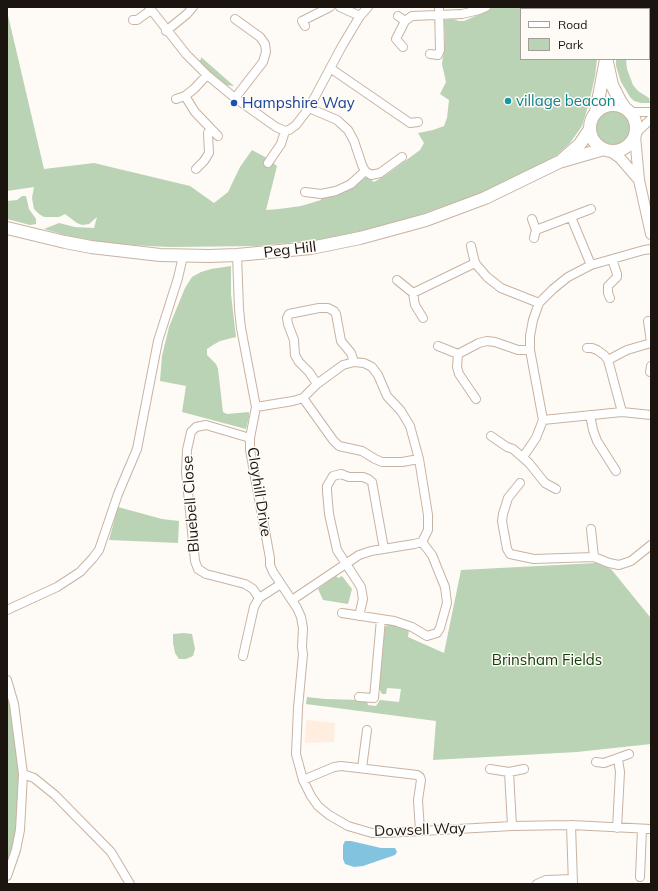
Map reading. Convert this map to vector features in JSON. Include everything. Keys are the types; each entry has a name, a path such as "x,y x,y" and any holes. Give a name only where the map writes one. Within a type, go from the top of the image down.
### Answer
{"main road":[{"path":"560,162 607,150 623,149 629,145 636,135 637,126 635,119 618,97 612,85 606,60"},
{"path":"560,162 580,144 590,129 592,119 596,112 606,60"},
{"path":"596,112 602,107 610,105 617,105 628,110"},
{"path":"590,129 594,141 607,150"},
{"name":"Peg Hill","path":"7,228 91,247 183,256 237,255 311,248 401,228 485,198 560,162"}],"street":[{"path":"166,31 187,14 193,7"},
{"path":"305,26 302,21 330,7"},
{"path":"340,7 360,16"},
{"path":"133,20 138,20 150,8 166,31 207,75 235,98 276,127 285,131 296,125 309,108 360,16 368,7"},
{"path":"403,47 396,39 401,18 440,11 472,12 486,7"},
{"path":"430,54 438,55 440,50 440,11"},
{"path":"235,98 263,62 266,52 263,40 236,23"},
{"path":"330,68 410,123 418,122"},
{"path":"176,99 185,96 207,75"},
{"path":"185,96 208,132 208,153 204,161 196,170"},
{"path":"309,108 337,120 348,130 354,141 365,171 374,175 380,173 402,157"},
{"path":"628,110 651,112"},
{"path":"651,118 636,135 639,180 651,234"},
{"path":"268,163 281,144 285,131"},
{"path":"208,132 218,136"},
{"path":"607,150 620,158 639,180"},
{"path":"305,192 321,194 336,191 351,184 365,171"},
{"path":"536,230 591,209"},
{"path":"571,217 591,265"},
{"path":"532,219 536,230 534,238"},
{"path":"471,246 475,263 487,277 501,288 539,303"},
{"path":"523,457 536,438 543,420 530,350 530,336 533,320 539,303 568,277 591,265 651,249"},
{"name":"Clayhill Drive","path":"237,255 241,328 256,407 250,438 250,450 270,558 270,566 301,617 303,628 303,654 299,697"},
{"path":"7,610 57,587 80,572 98,550 118,494 137,449 158,341 178,278 183,256"},
{"path":"610,298 608,286 617,277 612,259"},
{"path":"413,293 475,263"},
{"path":"397,280 413,293 415,305 423,318"},
{"path":"317,384 295,355 294,340 287,318 290,314 318,308 328,308 334,311 336,314 341,341 351,353 354,362"},
{"path":"608,360 627,350 651,343 648,321"},
{"path":"458,354 479,342 486,340 518,350 530,350"},
{"path":"438,346 458,354"},
{"path":"587,348 597,350 608,360 622,412"},
{"path":"458,354 458,374 476,399"},
{"path":"256,407 293,401 302,398 317,384 343,365 354,362 364,363 372,367 378,375 387,396 401,411 410,426 419,459 428,515 428,530 422,542 371,551 359,555 292,600"},
{"path":"302,398 339,446 362,451 382,462 402,462 419,459"},
{"path":"543,420 622,412 651,415"},
{"path":"590,415 597,441 616,471"},
{"name":"Bluebell Close","path":"250,438 206,426 196,427 191,432 187,450 186,472 194,561 198,569 206,574 245,584 253,589 259,598"},
{"path":"491,436 513,449 523,457 539,474 545,483 556,489"},
{"path":"359,616 362,599 361,587 338,550 329,514 327,491 333,476 342,474 349,477 363,477 372,482 384,549"},
{"path":"520,483 508,498 502,521 507,549 510,554 534,559 594,557 619,565 631,561 651,545"},
{"path":"591,529 594,557"},
{"path":"342,613 394,621 412,627 427,636 437,633 440,628 447,602 446,587 432,555 422,542"},
{"path":"243,656 252,614 259,598 281,584"},
{"path":"360,697 374,698 381,619"},
{"path":"7,680 14,704 23,774 20,830 16,850 7,876"},
{"name":"Dowsell Way","path":"299,697 296,754 303,780 318,806 329,815 348,826 378,833 512,826 571,825 651,829"},
{"path":"362,768 367,730"},
{"path":"596,762 604,763 629,754"},
{"path":"617,828 620,772 618,759"},
{"path":"303,780 334,767 341,766 418,775 421,780 418,800 420,831"},
{"path":"490,769 509,772 524,769"},
{"path":"509,772 512,826"},
{"path":"23,774 34,778 56,794 111,852 130,884"},
{"path":"537,884 546,880 573,882 571,825"},
{"path":"640,877 642,829"}],"shaded area":[{"path":"306,720 335,723 334,742 305,743"}],"green space":[{"path":"492,7 599,7 520,8 520,60 597,60 595,76 582,126 570,143 557,155 543,164 484,192 408,219 328,239 257,246 170,247 106,243 72,237 44,229 59,223 75,227 94,228 97,217 89,224 82,225 65,214 59,217 44,217 34,209 32,198 34,187 7,191 7,11 44,169 94,163 190,186 214,203 228,192 240,167 252,150 277,166 266,210 301,206 321,200 321,197 339,194 351,189 365,178 369,178 374,182 420,150 424,143 418,133 444,126 447,118 449,100 440,94 446,82 442,64 445,42 444,20 453,19 464,21 485,12"},
{"path":"201,57 234,86 225,85 210,72 199,61"},
{"path":"616,60 626,60 627,69 633,85 638,91 649,98 650,103 634,101 630,97 621,82 616,66"},
{"path":"614,110 624,113 629,118 632,128 629,138 624,143 614,146 604,143 599,138 596,128 599,118 604,113"},
{"path":"22,196 26,196 29,209 36,219 36,224 30,225 7,219 7,201 17,200"},
{"path":"231,266 231,294 236,337 220,341 213,345 207,349 207,355 216,364 218,369 223,412 227,414 249,412 246,429 182,412 186,386 160,381 162,356 169,327 185,288 192,277 201,272"},
{"path":"118,507 162,519 179,521 178,543 109,540"},
{"name":"Brinsham Fields","path":"596,563 611,569 650,617 651,616 651,744 577,752 433,760 436,721 306,704 307,697 364,700 367,701 368,705 376,706 380,700 399,702 401,689 387,688 386,694 382,694 379,688 385,627 389,624 409,630 408,637 444,653 461,570"},
{"path":"336,576 338,578 342,576 352,589 348,604 323,600 318,589"},
{"path":"173,634 192,634 195,649 193,656 186,659 179,659 175,653"},
{"path":"7,693 15,736 19,774 17,830 7,868"}],"water":[{"path":"345,841 381,848 395,848 397,852 395,855 363,866 354,867 345,864 343,859 343,845"}],"place":[{"name":"village beacon","path":"508,101"},
{"name":"Hampshire Way","path":"234,103"}]}
